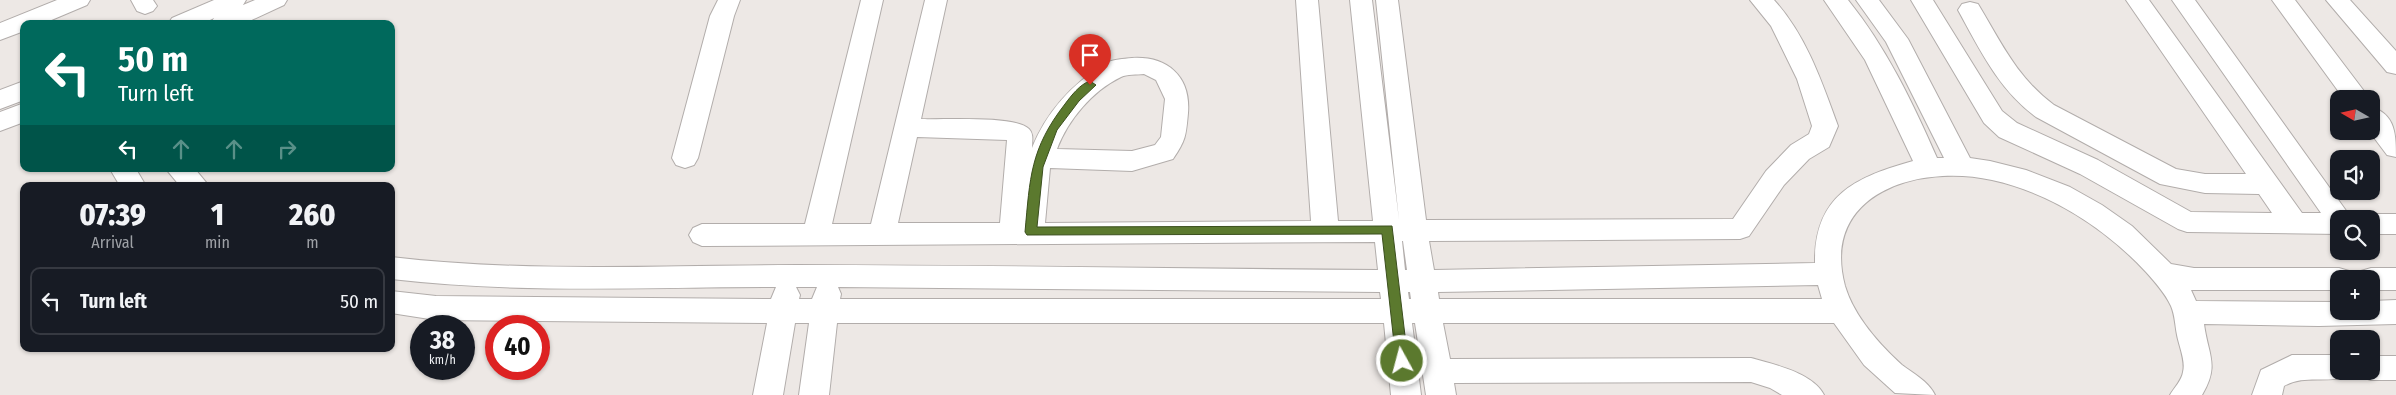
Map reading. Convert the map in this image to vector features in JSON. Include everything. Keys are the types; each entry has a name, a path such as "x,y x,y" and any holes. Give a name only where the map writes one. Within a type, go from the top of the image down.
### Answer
{"street":[{"path":"30,20 79,0"},
{"path":"189,20 235,0"},
{"path":"816,234 872,0"},
{"path":"882,233 936,0"},
{"path":"1307,0 1325,230"},
{"path":"1361,0 1406,395"},
{"path":"1387,0 1414,229 1439,383 1751,370 1778,378 1809,395"},
{"path":"702,234 1388,229 1740,229 1774,178 1800,152 1820,140 1825,126 1810,79 1781,22 1761,0"},
{"path":"1835,0 1871,54 1912,130 1929,168"},
{"path":"1867,0 1896,39 1962,168"},
{"path":"1922,0 1993,117 2008,130 2089,167 2186,222 2330,224"},
{"path":"2137,0 2294,223"},
{"path":"2183,0 2333,210"},
{"path":"2283,0 2351,90"},
{"path":"2337,0 2396,66"},
{"path":"2354,0 2396,52"},
{"path":"231,20 273,1"},
{"path":"685,158 724,5"},
{"path":"1970,10 2011,81 2030,102 2045,111 2176,179 2196,184 2267,184"},
{"path":"0,32 20,24"},
{"path":"1022,232 1037,167 1052,129 1075,98 1090,85 1116,68 1144,66 1155,68 1166,75 1177,99 1173,138 1164,152 1132,161 1041,158"},
{"path":"0,100 20,92"},
{"path":"0,122 20,114"},
{"path":"906,128 1010,130 1020,136 1022,232"},
{"path":"2380,128 2396,148"},
{"path":"1920,395 1908,387 1868,350 1842,311 1829,274 1829,238 1843,208 1868,185 1903,171 1944,166 1988,170 2035,183 2084,206 2128,237 2165,274 2187,312 2198,372 2185,395"},
{"path":"182,172 192,182"},
{"path":"2380,224 2396,224"},
{"path":"395,269 431,274 535,278 831,276 1422,281 1829,274"},
{"path":"2165,274 2194,279 2330,279"},
{"path":"768,395 789,276"},
{"path":"814,395 823,310 831,276"},
{"path":"2380,279 2396,279"},
{"path":"395,303 446,309 1842,311"},
{"path":"2187,312 2310,314 2396,312"},
{"path":"2267,395 2271,379 2292,367 2330,367"},
{"path":"2380,368 2396,368"}],"route":[{"path":"1090,85 1075,98 1052,129 1037,167 1031,232 1388,229 1402,361"}]}
